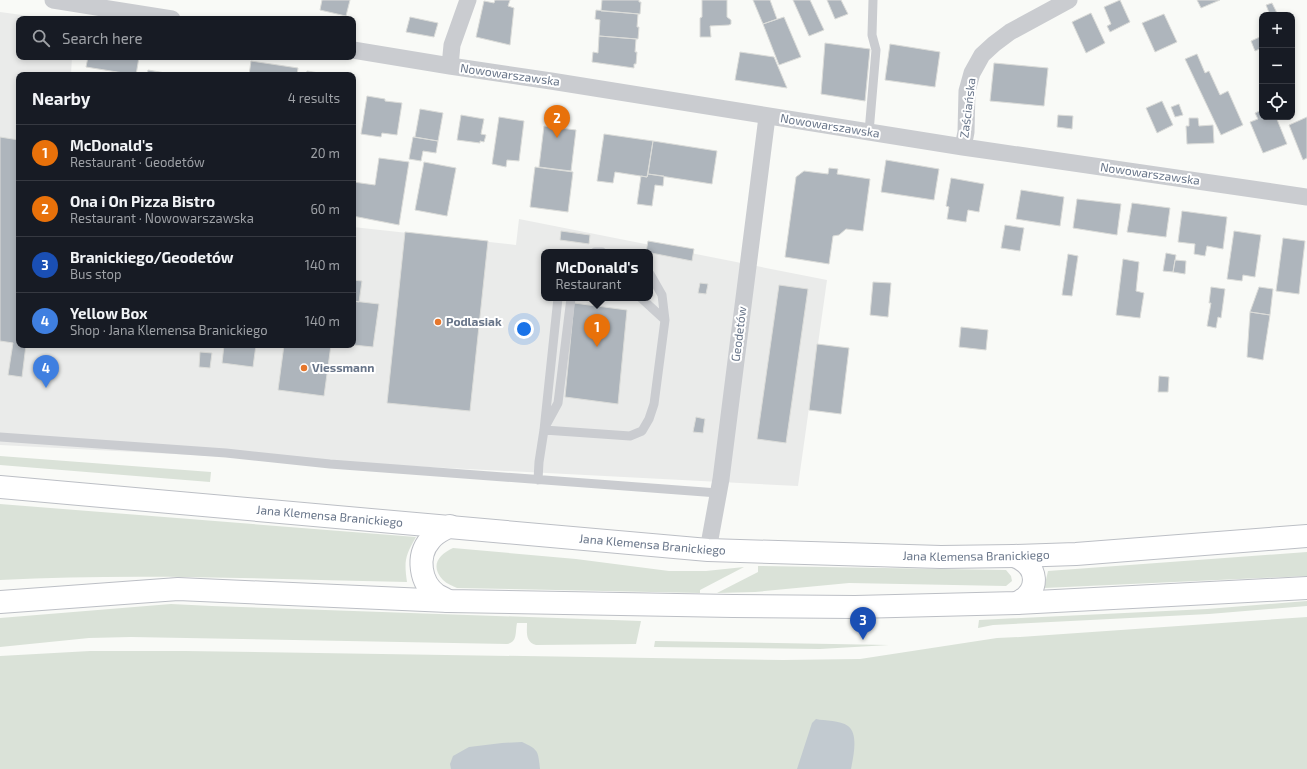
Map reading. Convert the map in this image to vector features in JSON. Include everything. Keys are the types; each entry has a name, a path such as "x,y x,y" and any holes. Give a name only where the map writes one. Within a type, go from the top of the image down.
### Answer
{"main road":[{"name":"Jana Klemensa Branickiego","path":"0,486 708,550 941,557 1014,556 1076,554 1307,536"},
{"path":"448,601 437,595 428,586 423,575 421,563 423,550 430,540 439,531 450,526"},
{"path":"1014,556 1022,559 1028,564 1034,578 1030,594 1017,603"},
{"path":"0,602 178,589 448,601 855,607 1017,603 1307,588"}],"street":[{"path":"53,0 110,4 160,16"},
{"path":"450,66 452,45 468,0"},
{"name":"Zaściańska","path":"963,147 966,132 967,91 972,73 982,55 1010,32 1069,0"},
{"name":"Nowowarszawska","path":"356,50 767,117 1307,197"},
{"name":"Geodetów","path":"708,550 718,493 767,117"}],"lane":[{"path":"869,132 876,50 872,36 873,0"},
{"path":"544,430 630,436 642,431 649,419 654,404 665,320 662,296 653,280"},
{"path":"538,480 538,462 544,430 558,301"},
{"path":"544,430 558,403 571,301"},
{"path":"644,301 665,320"},
{"path":"0,437 226,454 330,464 718,493"}],"shaded area":[{"path":"0,12 30,16 16,16 16,60 72,60 71,72 16,72 16,348 356,348 356,227 516,245 519,219 827,280 798,486 0,445"},
{"path":"0,456 211,472 210,482 0,465"},
{"path":"0,504 416,537 406,559 407,582 153,577 0,580"},
{"path":"453,548 576,559 669,571 706,571 744,567 700,590 700,593 457,588 443,580 439,575 436,566 443,554"},
{"path":"1307,552 1307,576 1044,588 1048,571"},
{"path":"758,566 1006,570 1011,576 1012,581 1006,586 849,583 755,592 717,593 758,572"},
{"path":"1307,601 1307,606 1209,614 993,625 978,628 979,620 1207,609"},
{"path":"171,604 641,621 636,644 536,645 532,644 528,639 527,623 517,623 514,639 511,643 507,644 131,637 89,638 0,647 0,618"},
{"path":"1307,617 1307,769 0,769 0,656 90,651 185,651 783,660 860,659 997,638"},
{"path":"655,641 889,645 820,649 654,647"},
{"path":"816,719 845,724 851,730 854,746 851,769 797,769 812,723"},
{"path":"522,742 535,749 537,752 540,769 451,769 450,764 453,756 469,747"}],"building":[{"path":"322,0 350,0 346,16 320,10"},
{"path":"495,0 510,0 508,6 514,8 510,45 476,37 484,1 494,3"},
{"path":"602,0 639,0 639,2 641,2 640,14 601,11"},
{"path":"702,0 727,0 727,17 731,20 731,24 710,26 711,37 700,37"},
{"path":"753,0 770,0 777,19 763,24"},
{"path":"793,0 810,0 824,30 809,36"},
{"path":"827,0 841,0 848,14 835,19"},
{"path":"1120,0 1130,22 1110,32 1107,26 1111,24 1104,7"},
{"path":"1197,0 1220,0 1201,8"},
{"path":"1272,3 1276,12 1269,12 1266,5"},
{"path":"596,10 638,14 638,39 599,36 600,20 595,19"},
{"path":"1091,13 1105,43 1086,53 1072,22"},
{"path":"1164,14 1177,42 1155,52 1142,23"},
{"path":"410,17 438,23 434,37 406,32"},
{"path":"784,17 801,57 779,65 763,24"},
{"path":"599,36 636,39 635,52 637,52 636,64 634,64 634,68 592,62 593,52 598,53"},
{"path":"1259,37 1259,49 1255,51 1251,41"},
{"path":"825,43 870,49 865,101 821,94"},
{"path":"890,44 940,52 935,87 885,80"},
{"path":"740,52 774,57 787,88 735,80"},
{"path":"1197,54 1205,73 1209,71 1220,95 1228,91 1243,125 1221,135 1185,59"},
{"path":"87,60 138,60 136,72 117,72 86,67"},
{"path":"251,61 298,68 297,72 249,72"},
{"path":"994,63 1048,68 1044,106 990,101"},
{"path":"148,70 160,72 148,72"},
{"path":"367,96 385,99 385,101 402,103 397,135 382,133 381,137 361,134"},
{"path":"1162,101 1173,125 1157,133 1146,108"},
{"path":"1179,104 1183,115 1175,117 1171,107"},
{"path":"420,109 443,113 438,141 415,137"},
{"path":"1259,111 1259,120 1277,120 1287,144 1263,153 1250,122 1258,119 1255,113"},
{"path":"461,115 484,119 481,134 486,135 484,142 480,141 480,143 457,140"},
{"path":"1058,115 1073,116 1072,129 1057,127"},
{"path":"499,117 524,121 519,161 507,160 506,167 492,164"},
{"path":"1307,117 1307,158 1303,160 1289,125"},
{"path":"1189,118 1198,118 1199,126 1213,125 1214,143 1187,144 1186,126 1189,126"},
{"path":"544,126 576,130 571,171 539,167"},
{"path":"604,134 653,141 647,177 615,172 613,183 597,181"},
{"path":"0,137 16,140 16,348 26,348 22,377 8,375 13,343 0,341"},
{"path":"413,137 438,141 436,153 423,151 421,161 409,159"},
{"path":"653,141 717,151 712,184 648,174"},
{"path":"379,158 409,162 399,225 356,217 356,182 375,185"},
{"path":"886,160 939,169 934,200 881,192"},
{"path":"424,162 456,168 447,216 415,210"},
{"path":"535,167 573,172 568,212 530,207"},
{"path":"829,168 838,169 837,174 870,179 863,231 846,229 839,235 833,236 829,264 785,257 796,177 804,171 828,174"},
{"path":"648,174 664,176 663,186 655,185 652,206 637,204 641,176 647,177"},
{"path":"951,178 984,184 979,212 968,210 966,222 947,219 949,207 946,206"},
{"path":"1021,190 1064,197 1060,226 1016,219"},
{"path":"1077,199 1121,204 1117,235 1073,228"},
{"path":"1132,203 1170,208 1166,237 1127,232"},
{"path":"1182,211 1227,217 1223,249 1207,246 1205,256 1194,254 1195,244 1178,242"},
{"path":"1005,225 1024,228 1020,251 1001,248"},
{"path":"561,231 590,235 589,244 560,240"},
{"path":"1234,231 1261,235 1255,277 1243,275 1242,281 1227,279"},
{"name":"Podlasiak","path":"405,232 488,241 470,411 387,403"},
{"path":"1283,238 1305,241 1299,294 1276,291"},
{"path":"648,241 694,249 692,261 653,253 653,249 647,249"},
{"path":"1166,253 1176,255 1173,272 1163,271"},
{"path":"1068,254 1078,256 1072,296 1062,295"},
{"path":"1123,259 1139,262 1136,291 1144,293 1140,318 1116,315"},
{"path":"1175,260 1186,261 1185,274 1173,272"},
{"path":"356,280 362,281 359,302 356,302"},
{"path":"873,282 891,283 888,317 870,315"},
{"path":"700,283 708,284 706,294 698,293"},
{"path":"779,285 808,289 786,443 757,439"},
{"path":"1211,287 1225,289 1221,318 1218,317 1216,328 1207,326 1211,303 1209,303"},
{"path":"1259,287 1273,289 1270,315 1250,312"},
{"name":"Viessmann","path":"356,301 379,304 373,347 356,345"},
{"path":"574,303 627,310 618,404 565,397"},
{"path":"1250,312 1270,315 1263,360 1247,357"},
{"path":"961,327 988,330 986,350 959,347"},
{"path":"817,344 849,348 841,414 809,410"},
{"path":"224,348 256,348 253,367 222,363"},
{"name":"Viessmann","path":"284,348 331,348 324,396 278,390"},
{"path":"200,352 212,353 210,368 199,367"},
{"path":"1159,376 1169,377 1168,392 1158,392"},
{"path":"696,417 705,419 703,433 693,432"}],"place":[{"name":"Ona i On Pizza Bistro","path":"557,138"},
{"name":"Podlasiak","path":"438,322"},
{"name":"McDonald's","path":"597,347"},
{"name":"Viessmann","path":"304,368"},
{"name":"Yellow Box","path":"46,388"},
{"name":"Branickiego/Geodetów","path":"863,640"}]}
